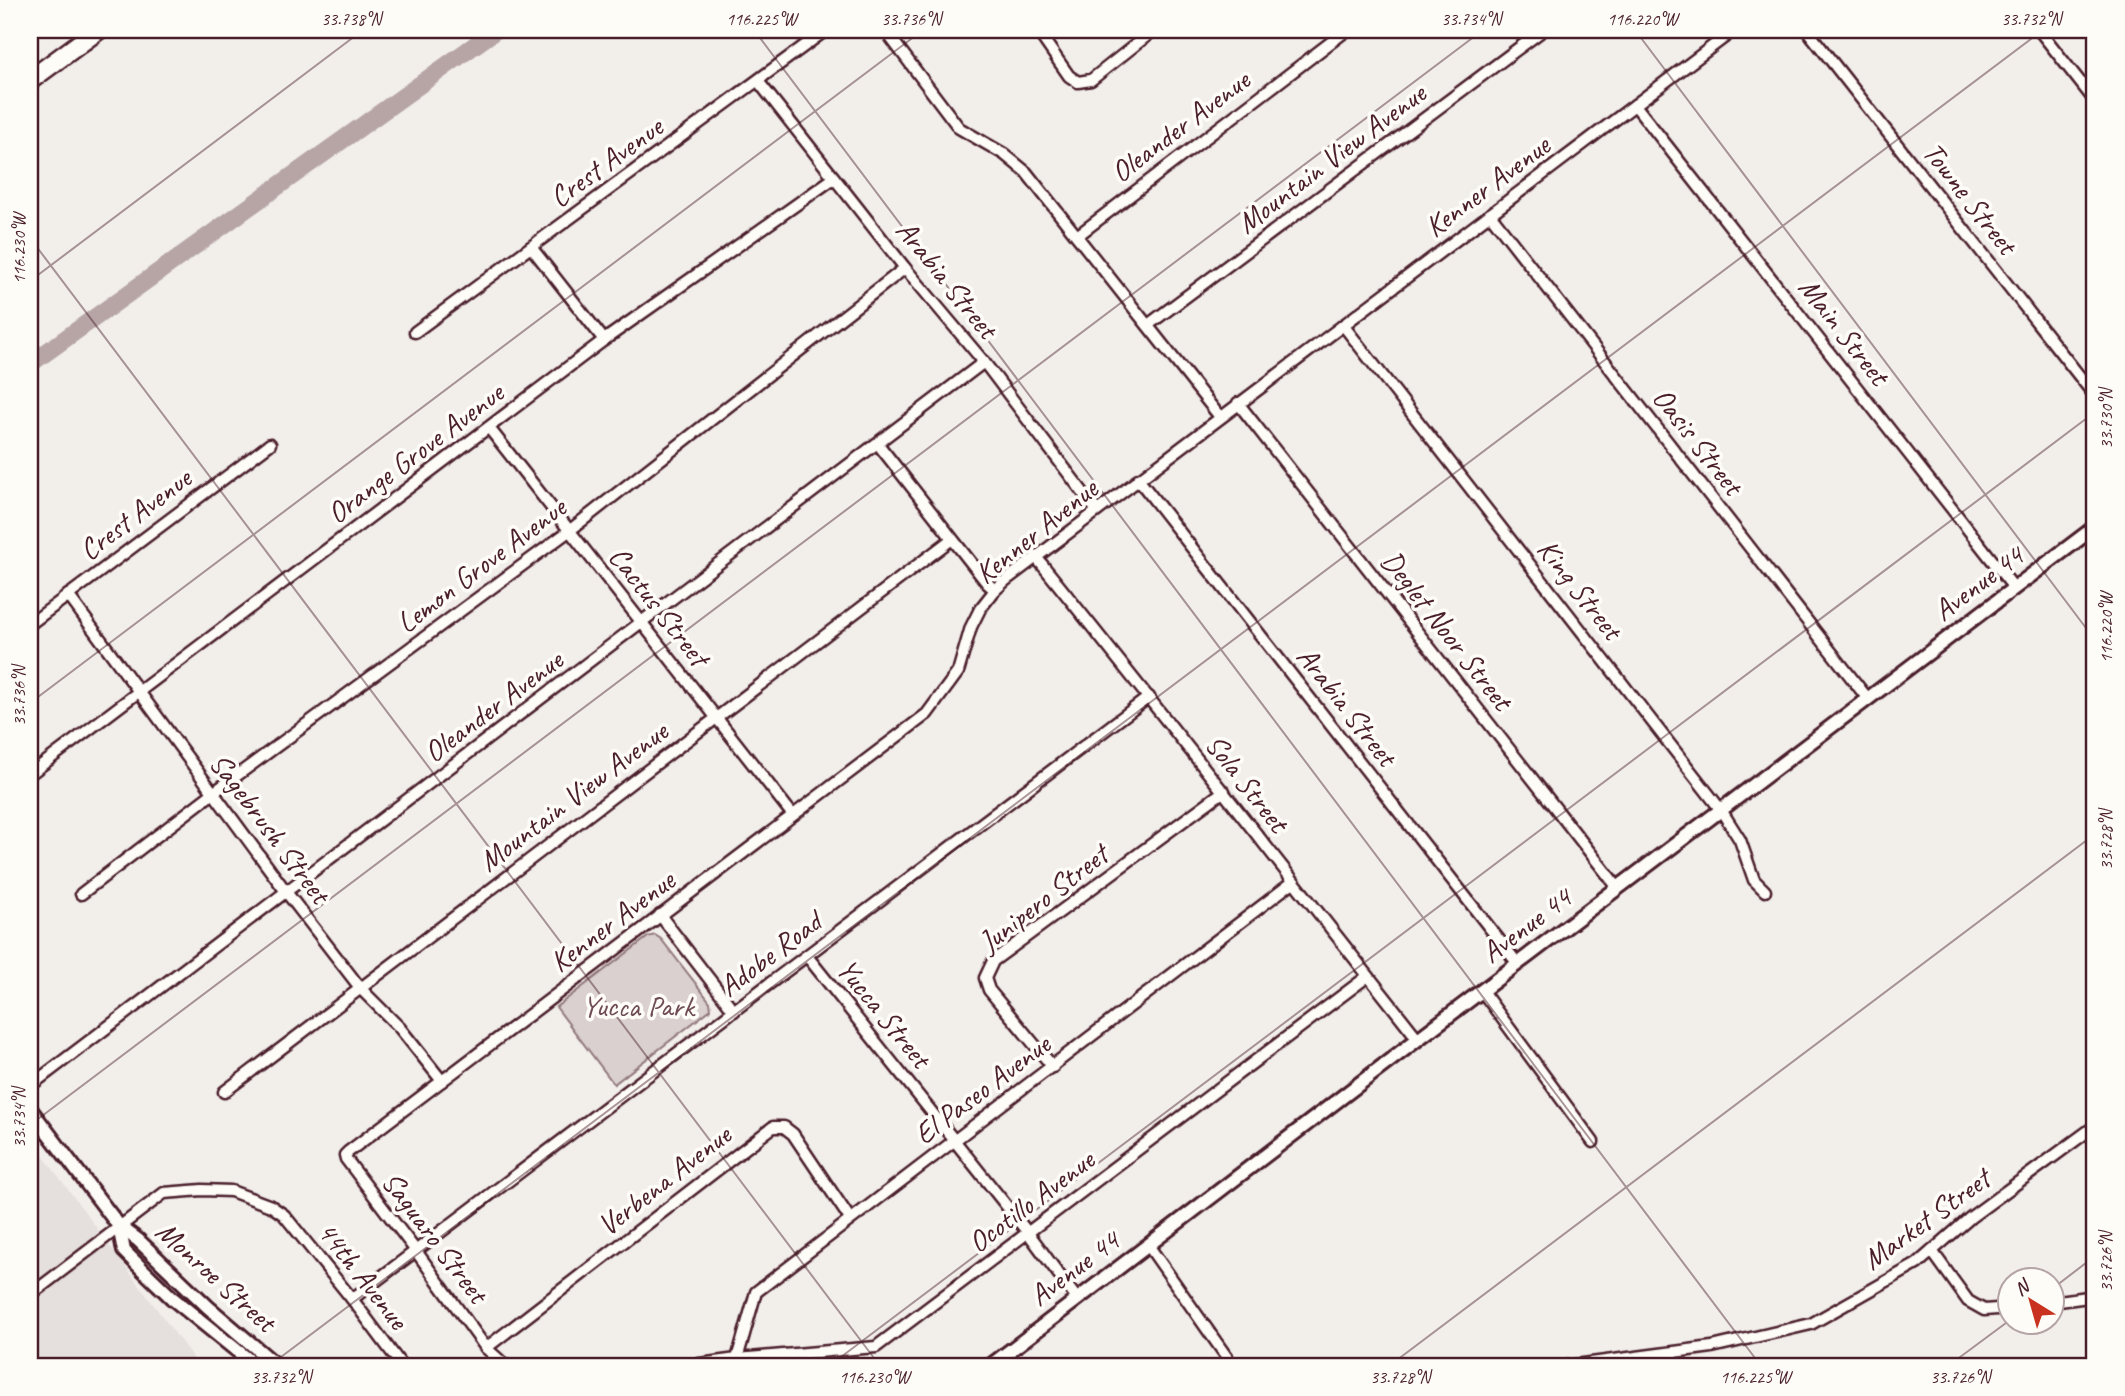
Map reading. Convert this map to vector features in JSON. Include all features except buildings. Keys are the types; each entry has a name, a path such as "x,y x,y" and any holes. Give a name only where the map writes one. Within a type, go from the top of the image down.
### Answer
{"highway":[{"path":"30,68 90,30"},
{"path":"30,80 98,30"}],"street":[{"name":"Crest Avenue","path":"415,332 826,30"},
{"path":"886,30 959,128 1003,154 1026,172 1220,417"},
{"path":"1037,30 1069,76 1078,82 1091,80 1154,30"},
{"name":"Oleander Avenue","path":"1077,236 1347,30"},
{"name":"Mountain View Avenue","path":"1149,325 1542,30"},
{"name":"Kenner Avenue","path":"345,1155 927,714 958,672 971,627 980,609 995,590 1238,403 1734,30"},
{"name":"Towne Street","path":"1807,30 2095,396"},
{"path":"2039,30 2095,101"},
{"name":"Arabia Street","path":"758,80 905,268 984,362 1097,511"},
{"name":"Main Street","path":"1635,105 2014,588"},
{"name":"Orange Grove Avenue","path":"30,774 604,340 834,178"},
{"name":"Oasis Street","path":"1490,214 1868,699"},
{"path":"531,247 604,340"},
{"name":"Lemon Grove Avenue","path":"81,894 213,793 569,531 905,268"},
{"name":"King Street","path":"1343,325 1721,810 1740,840 1754,880 1765,891"},
{"name":"Oleander Avenue","path":"30,1086 984,362"},
{"name":"Deglet Noor Street","path":"1238,403 1618,888"},
{"name":"Cactus Street","path":"489,428 792,814"},
{"name":"Crest Avenue","path":"30,624 270,444"},
{"path":"878,444 995,590"},
{"name":"Arabia Street","path":"1138,479 1518,964"},
{"name":"Avenue 44","path":"990,1366 2095,527"},
{"name":"Mountain View Avenue","path":"224,1092 952,539"},
{"name":"Sola Street","path":"1036,557 1418,1039"},
{"name":"Sagebrush Street","path":"68,595 287,893 361,989 399,1027 442,1082"},
{"name":"Adobe Road","path":"352,1298 1149,697"},
{"name":"Junipero Street","path":"1053,1067 989,990 985,978 993,961 1224,791"},
{"name":"El Paseo Avenue","path":"737,1359 756,1292 1293,882"},
{"path":"660,915 734,1012"},
{"name":"Yucca Street","path":"807,956 1029,1234 1077,1299"},
{"name":"Ocotillo Avenue","path":"685,1366 876,1347 1368,976"},
{"path":"1482,991 1593,1142"},
{"name":"Monroe Street","path":"30,1109 119,1226 138,1240 208,1307 277,1366"},
{"name":"Market Street","path":"1569,1366 1712,1348 1811,1324 1917,1264 1971,1217 2095,1126"},
{"name":"Verbena Avenue","path":"486,1348 774,1128 784,1127 793,1134 850,1219"},
{"name":"Saguaro Street","path":"345,1155 486,1348"},
{"name":"44th Avenue","path":"119,1226 164,1193 231,1191 271,1206 284,1215 352,1298 402,1366"},
{"path":"30,1295 119,1226"},
{"name":"Monroe Street","path":"119,1226 124,1251 172,1298 256,1366"},
{"path":"1148,1245 1233,1366"},
{"path":"1932,1251 1968,1301 1984,1310 1996,1309"},
{"path":"2066,1300 2095,1296"},
{"path":"486,1348 506,1366"}],"shaded area":[{"path":"30,1138 199,1366 30,1366"}],"green space":[{"name":"Yucca Park","path":"655,935 710,1002 711,1009 614,1084 556,1007 648,937"}],"waterway":[{"path":"30,364 496,30"}]}
